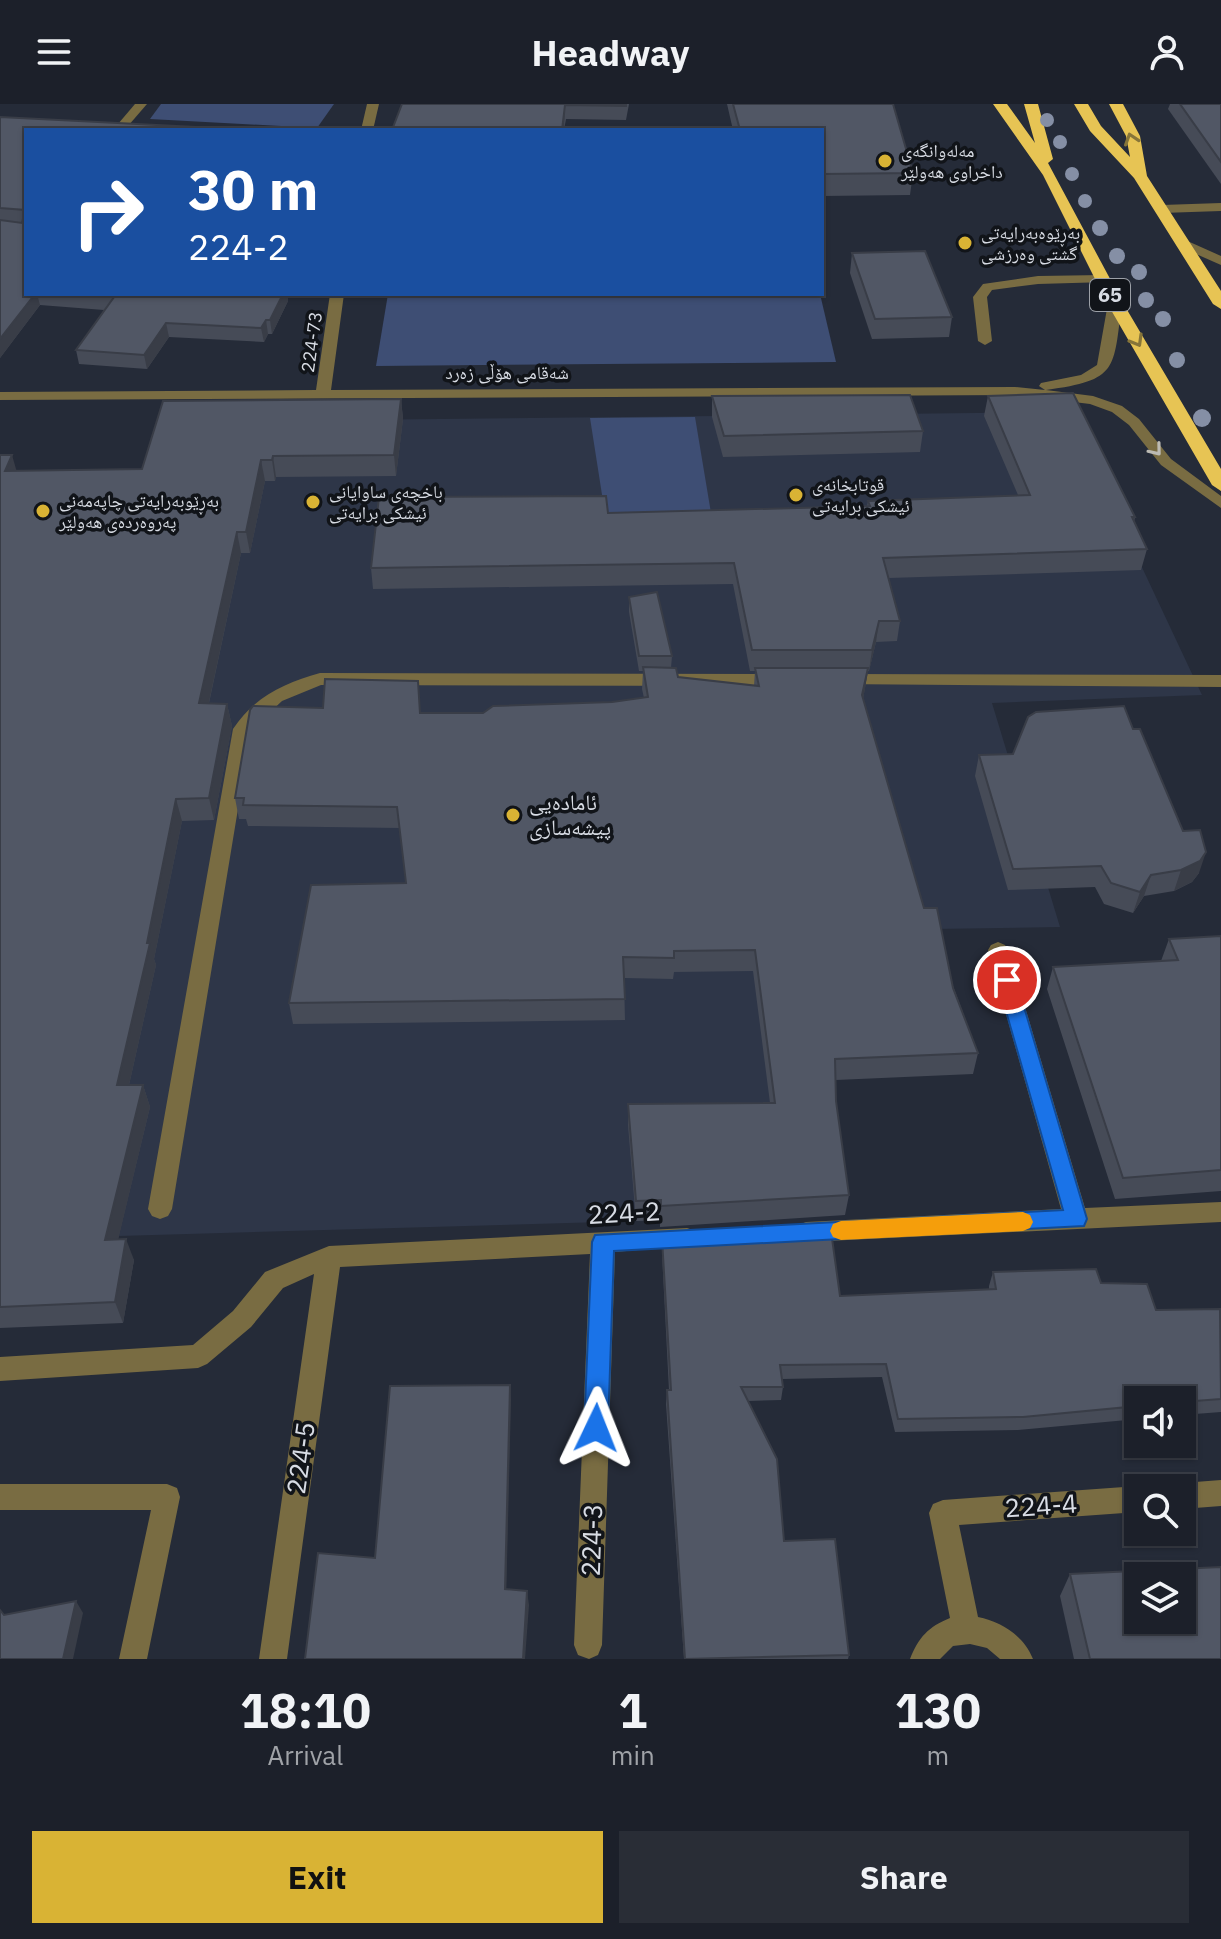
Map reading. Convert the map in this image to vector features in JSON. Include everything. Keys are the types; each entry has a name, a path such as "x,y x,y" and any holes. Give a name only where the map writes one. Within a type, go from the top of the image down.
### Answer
{"highway":[{"name":"65","path":"1000,104 1050,175 1115,303 1221,485"},
{"name":"65","path":"1031,104 1050,175"},
{"path":"1081,104 1095,128 1140,176 1221,304"},
{"path":"1116,104 1133,136 1140,176"}],"street":[{"path":"124,124 141,104"},
{"path":"367,128 373,104"},
{"path":"109,123 140,125"},
{"path":"1162,209 1221,207"},
{"path":"1183,243 1221,261"},
{"path":"985,341 980,297 988,287 1038,280 1102,279"},
{"name":"224-73","path":"323,394 337,296"},
{"name":"شەقامی هۆڵی زەرد","path":"1015,391 1086,381 1100,375 1105,365 1115,303"},
{"name":"شەقامی هۆڵی زەرد","path":"0,396 1015,391 1093,400 1117,409 1134,422 1166,462 1221,503"},
{"path":"160,1209 242,729 257,707 285,689 320,679 794,680"},
{"path":"826,680 1221,681"},
{"path":"998,950 1076,1219"},
{"path":"777,1234 1221,1212"},
{"name":"224-2","path":"0,1369 198,1356 242,1319 274,1280 329,1257 714,1237"},
{"name":"224-3","path":"588,1645 603,1242"},
{"name":"224-5","path":"273,1659 329,1257"},
{"path":"1196,1495 1221,1493"},
{"path":"0,1497 167,1497 133,1659"},
{"name":"224-4","path":"966,1628 943,1513 1124,1500"},
{"path":"924,1659 935,1640 966,1628 1001,1639 1019,1659"}],"shaded area":[{"path":"161,104 334,104 317,128 150,119"},
{"path":"388,296 820,296 836,362 376,366"},
{"name":"ئامادەیی پیشەسازی","path":"1069,412 1202,695 992,703 1060,927 933,929 820,951 845,1215 119,1236 0,569 128,555 167,422"},
{"path":"695,417 714,531 608,533 590,418"}],"building":[{"path":"402,104 626,104 565,105 562,128 393,128"},
{"path":"733,104 893,104 913,173 824,174 824,128 739,128"},
{"path":"1180,104 1221,104 1221,162"},
{"path":"0,117 216,128 24,128 24,210 0,208"},
{"path":"24,214 24,296 33,296 0,339 0,220 22,223"},
{"path":"925,251 952,317 875,319 852,253"},
{"path":"100,296 282,296 270,320 266,320 261,328 166,323 144,355 76,350 114,297"},
{"path":"1073,393 1135,517 1132,517 1147,549 883,558 900,621 879,621 872,650 752,650 734,563 371,568 379,497 606,496 608,513 870,506 868,501 1030,495 988,396"},
{"path":"910,395 923,431 724,436 712,396"},
{"path":"401,399 394,455 273,456 272,460 261,460 246,532 237,532 199,703 227,704 209,798 176,799 147,943 150,943 117,1085 143,1085 105,1240 126,1239 115,1302 0,1307 0,455 12,455 5,471 142,469 163,401"},
{"path":"657,592 672,656 639,656 629,597"},
{"path":"643,667 676,668 678,677 759,686 755,668 868,668 862,695 924,908 937,908 953,988 978,1053 835,1059 836,1101 849,1195 661,1206 661,1200 636,1201 628,1104 775,1103 755,950 674,951 674,958 623,957 625,999 289,1003 311,885 406,883 397,807 243,805 244,798 235,798 253,706 323,708 325,679 418,681 420,713 483,713 493,706 612,702 648,697"},
{"path":"1124,706 1133,729 1140,729 1183,831 1200,830 1206,852 1200,861 1181,870 1151,875 1140,892 1111,883 1101,866 1013,869 979,755 1013,754 1028,717 1036,712"},
{"path":"1221,936 1221,1170 1123,1178 1053,967 1178,960 1169,939"},
{"path":"831,1231 840,1296 996,1289 993,1272 1096,1269 1101,1283 1147,1284 1156,1310 1220,1309 1221,1399 1196,1401 1196,1386 1124,1386 1124,1407 1023,1417 898,1419 886,1364 780,1365 783,1387 741,1387 777,1459 784,1541 835,1539 849,1655 685,1659 667,1390 671,1390 662,1239"},
{"path":"510,1385 505,1589 527,1591 523,1659 305,1659 318,1553 375,1558 390,1386"},
{"path":"1221,1567 1221,1659 1090,1659 1070,1574 1124,1571 1124,1634 1196,1634 1196,1568"},
{"path":"76,1601 63,1659 0,1659 0,1610 4,1615"}],"slow traffic":[{"path":"841,1231 1023,1222"}],"place":[{"name":"مەلەوانگەی داخراوی هەولێر","path":"885,161"},
{"name":"بەڕێوەبەرایەتی گشتی وەرزشی","path":"965,243"},
{"name":"قوتابخانەی ئیشکی برایەتی","path":"796,495"},
{"name":"باخچەی ساوایانی ئیشکی برایەتی","path":"313,502"},
{"name":"بەڕێوبەرایەتی چاپەمەنی پەروەردەی هەولێر","path":"43,511"},
{"name":"ئامادەیی پیشەسازی","path":"513,815"}],"route":[{"path":"596,1428 603,1242 1076,1219 1007,980"}]}
